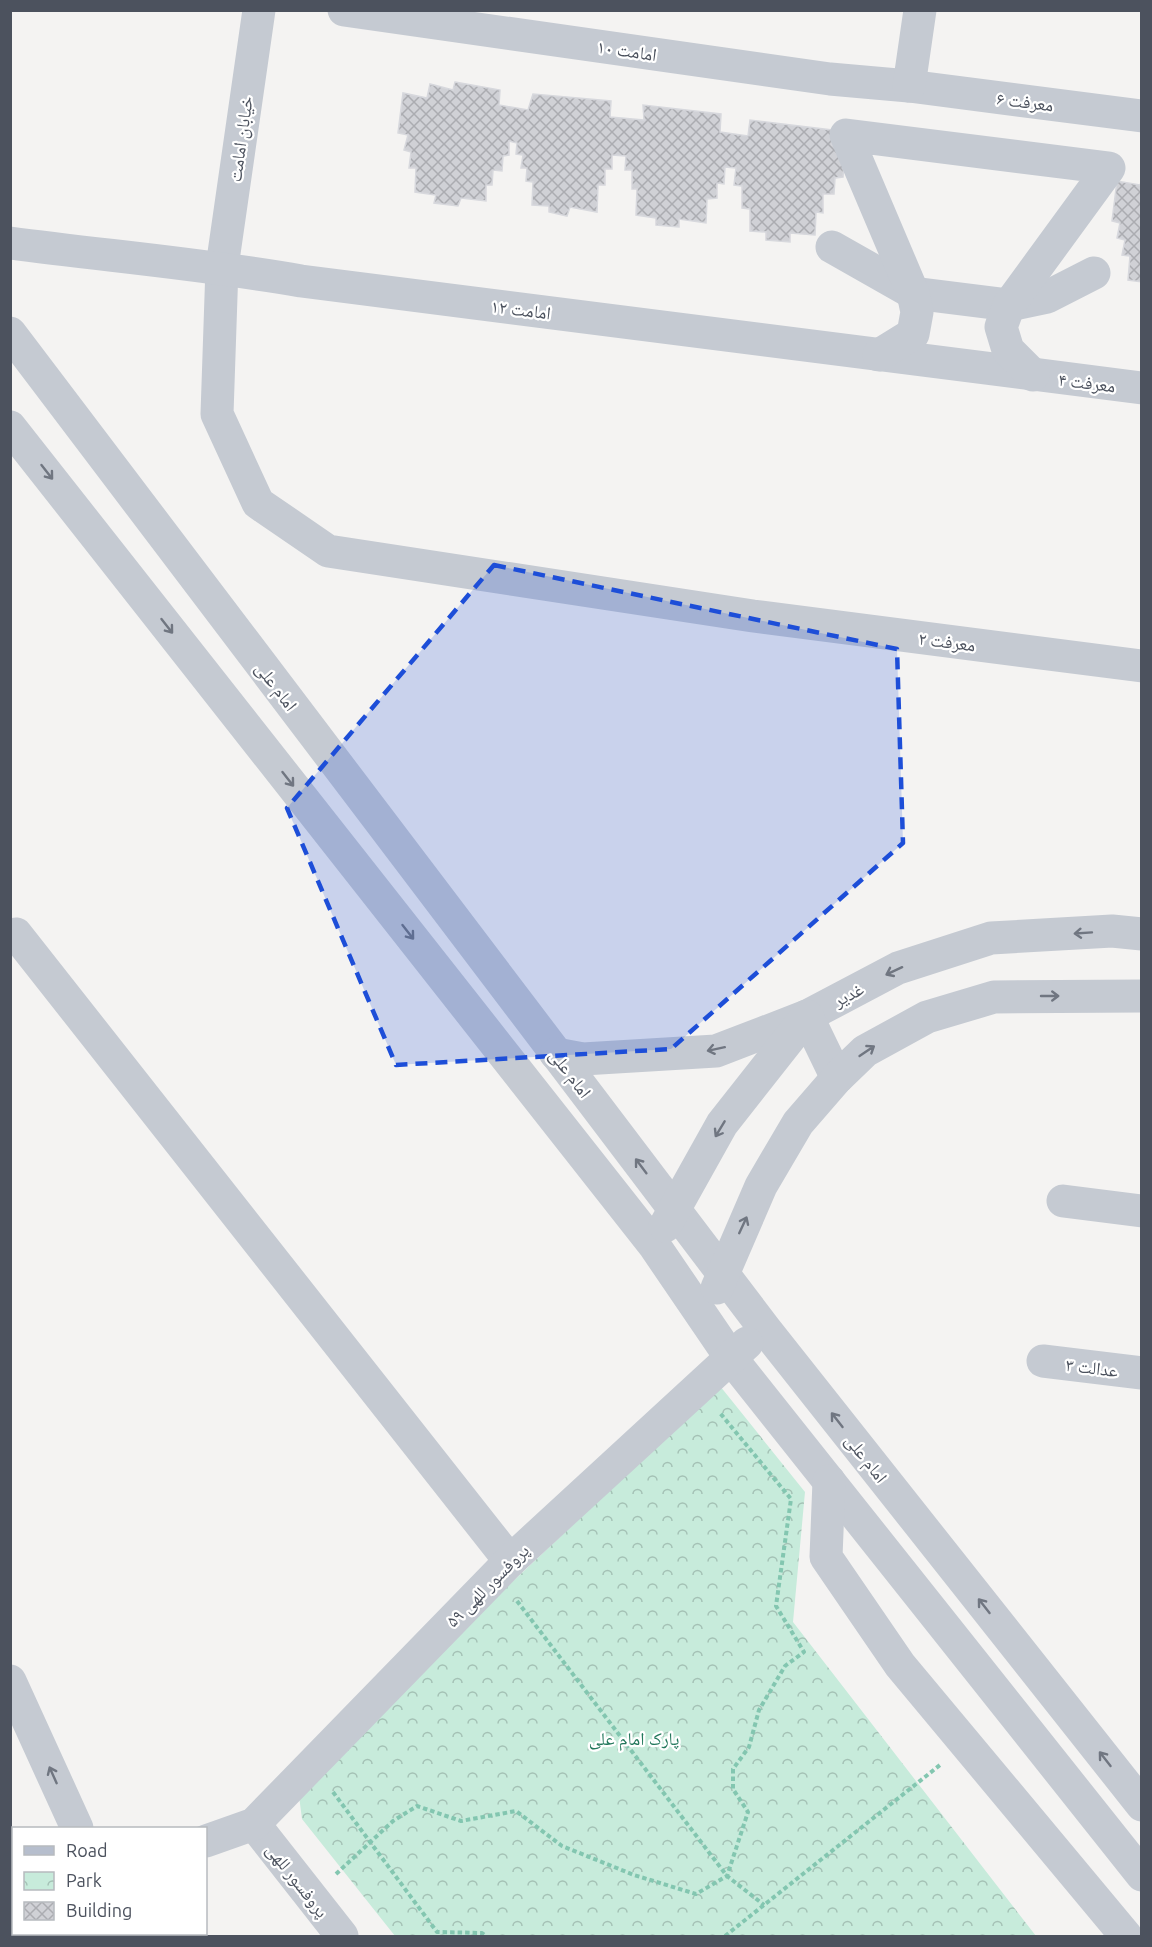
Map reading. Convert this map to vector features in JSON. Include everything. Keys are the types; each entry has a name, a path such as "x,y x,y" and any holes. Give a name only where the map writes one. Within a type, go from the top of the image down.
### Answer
{"street":[{"name":"خیابان امامت","path":"259,10 222,267 217,414 258,503 328,551 753,616"},
{"name":"امامت ۱۰","path":"344,10 830,79 909,86"},
{"path":"909,86 920,10"},
{"name":"معرفت ۶","path":"909,86 1142,116"},
{"path":"879,355 913,333 917,312 913,293 846,135 1109,168 1009,305 1001,327 1008,350 1033,375"},
{"name":"امامت ۱۲","path":"10,243 168,264 222,267 301,281 1033,375"},
{"path":"832,247 913,293 1009,305 1047,297 1094,273"},
{"name":"امام علی","path":"10,333 765,1329 1142,1805"},
{"name":"معرفت ۴","path":"1033,375 1142,388"},
{"path":"10,426 654,1245 731,1358 1142,1875"},
{"name":"معرفت ۲","path":"753,616 1142,666"},
{"name":"غدیر","path":"556,1054 583,1059 716,1050 807,1016 898,968 991,938 1112,931 1142,934"},
{"path":"16,934 510,1561"},
{"path":"703,1317 761,1186 798,1123 864,1051 927,1017 994,997 1142,996"},
{"path":"654,1245 722,1124 807,1016 837,1078"},
{"path":"1063,1201 1142,1211"},
{"name":"پروفسور للهی ۵۹","path":"254,1824 510,1561 698,1387 765,1329"},
{"name":"عدالت ۳","path":"1043,1361 1142,1373"},
{"path":"829,1481 826,1557 900,1665 1126,1936"},
{"path":"10,1681 77,1827"},
{"path":"207,1841 254,1824"},
{"name":"پروفسور للهی","path":"254,1824 342,1936"}],"path":[{"path":"310,1896 393,1821 417,1806 461,1821 516,1811 562,1846 696,1894 727,1876 748,1812 733,1789 733,1769 749,1747 759,1710 785,1666 804,1652 776,1606 791,1499 698,1387"},
{"path":"507,1607 515,1599 727,1876 764,1905"},
{"path":"725,1936 966,1745"},
{"path":"331,1789 437,1932 483,1933 486,1936"}],"highlighted area":[{"path":"494,565 897,649 903,843 671,1049 396,1065 287,808"}],"green space":[{"name":"پارک امام علی","path":"720,1386 805,1492 793,1622 1036,1936 395,1936 302,1819 299,1796 310,1773"}],"building":[{"path":"455,82 500,90 499,105 528,110 533,94 611,101 610,117 644,120 643,105 721,114 720,132 748,136 750,120 832,130 832,145 845,147 843,177 835,178 834,194 823,194 823,213 816,212 815,235 790,233 790,242 766,240 766,232 750,231 750,209 742,208 742,186 734,185 736,168 725,167 724,184 717,183 717,198 707,199 706,223 679,219 679,227 656,225 656,218 636,215 637,189 632,189 632,170 625,170 626,156 612,155 612,169 605,169 605,185 598,185 597,212 570,207 567,216 549,212 549,206 532,205 533,182 526,181 527,168 521,168 523,155 516,154 517,143 509,141 509,155 503,156 502,171 493,170 492,185 486,185 486,201 461,198 458,206 434,203 436,195 415,192 416,168 409,168 411,152 404,150 408,135 398,133 403,93 427,98 430,84 453,90"},
{"path":"1142,180 1142,282 1128,280 1130,256 1122,255 1125,240 1117,238 1120,223 1112,221 1117,181 1140,185"}]}
